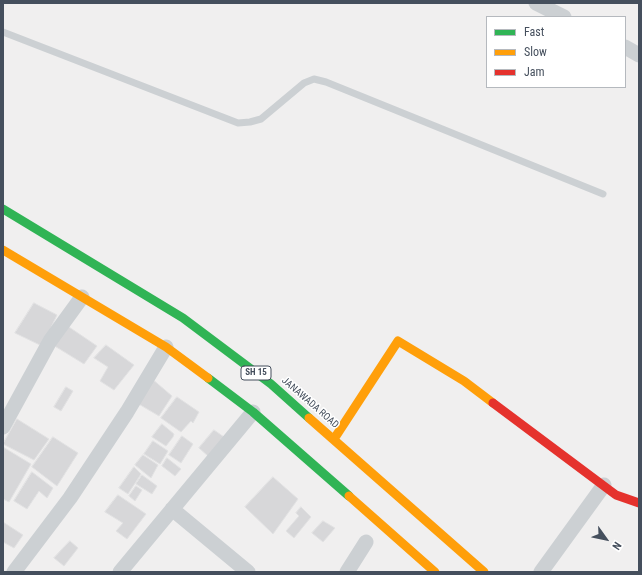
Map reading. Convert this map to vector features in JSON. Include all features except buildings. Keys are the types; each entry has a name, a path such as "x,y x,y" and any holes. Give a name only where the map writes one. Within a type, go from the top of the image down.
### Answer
{"main road":[{"name":"JANAWADA ROAD","path":"3,209 184,318 271,384 334,438 484,572"},
{"path":"3,250 166,347 254,412 436,572"},
{"path":"334,438 398,341 464,381 616,494 639,503"}],"street":[{"path":"536,3 558,10"},
{"path":"3,427 50,341 82,296"},
{"path":"14,572 70,498 127,412 166,347"},
{"path":"120,572 254,412"},
{"path":"541,572 604,485"},
{"path":"172,509 248,572"},
{"path":"347,572 366,542"}],"lane":[{"path":"3,32 238,123 261,119 304,84 314,80 326,82 604,194"}],"traffic: fast":[{"path":"3,209 183,318 271,384 309,418"},
{"path":"208,378 253,412 349,496"}],"traffic: slow":[{"path":"3,250 166,347 208,378"},
{"path":"334,439 398,341 464,381 493,403"},
{"path":"309,418 484,572"},
{"path":"349,496 435,572"}],"traffic: jam":[{"path":"493,403 616,495 639,503"}]}
